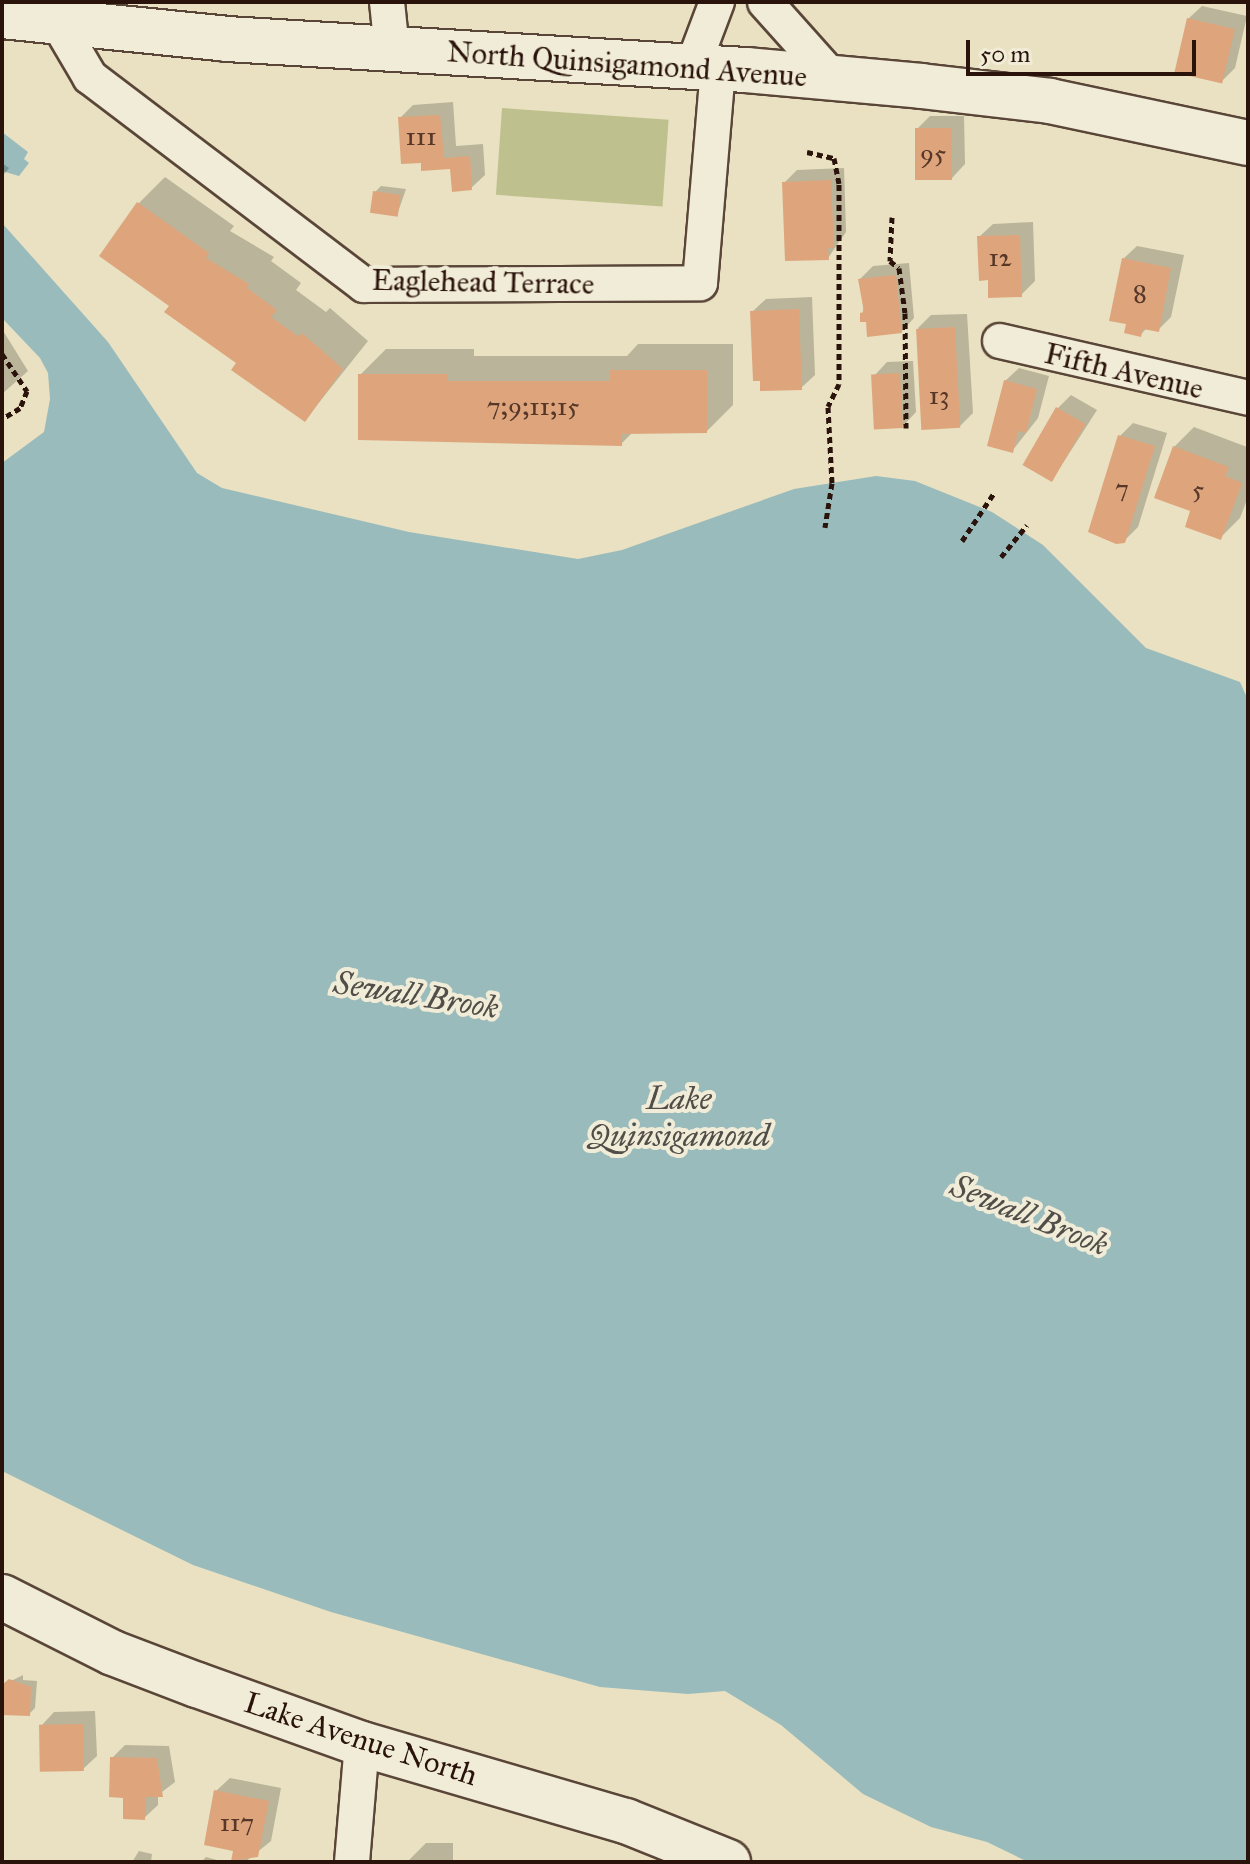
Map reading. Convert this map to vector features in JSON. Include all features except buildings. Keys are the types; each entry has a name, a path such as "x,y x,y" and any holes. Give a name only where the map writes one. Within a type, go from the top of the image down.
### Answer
{"main road":[{"name":"North Quinsigamond Avenue","path":"5,11 57,21 392,50 832,77 1050,101 1248,143"},
{"name":"Lake Avenue North","path":"2,1597 154,1670 362,1744 581,1807 710,1858"}],"street":[{"path":"387,2 392,50"},
{"path":"705,68 717,2"},
{"path":"765,2 832,77"},
{"name":"Eaglehead Terrace","path":"57,21 90,77 364,285 700,283 705,68"},
{"name":"Fifth Avenue","path":"1000,341 1248,398"},
{"path":"352,1862 362,1744"}],"path":[{"path":"807,152 834,158 839,184 839,384 828,407 832,483 825,527"},
{"path":"892,217 890,261 899,268 905,313 906,428"},
{"path":"2,354 27,391 20,408 2,419"},
{"path":"962,541 994,493"},
{"path":"1001,557 1027,525"}],"green space":[{"path":"502,108 669,120 663,206 496,195"}],"water":[{"path":"2,132 28,152 24,159 29,163 19,176 2,171"},
{"name":"Lake Quinsigamond","path":"2,223 108,342 197,473 222,488 409,532 578,559 622,550 794,489 876,476 915,481 992,512 1043,545 1146,648 1240,682 1248,700 1248,1862 1028,1862 987,1842 931,1827 863,1794 781,1725 725,1691 688,1694 600,1687 331,1612 193,1565 2,1471 2,463 44,432 50,399 48,373 40,358 2,318"}],"water label":[{"name":"Sewall Brook","path":"416,996"},
{"name":"Sewall Brook","path":"1029,1216"}]}
